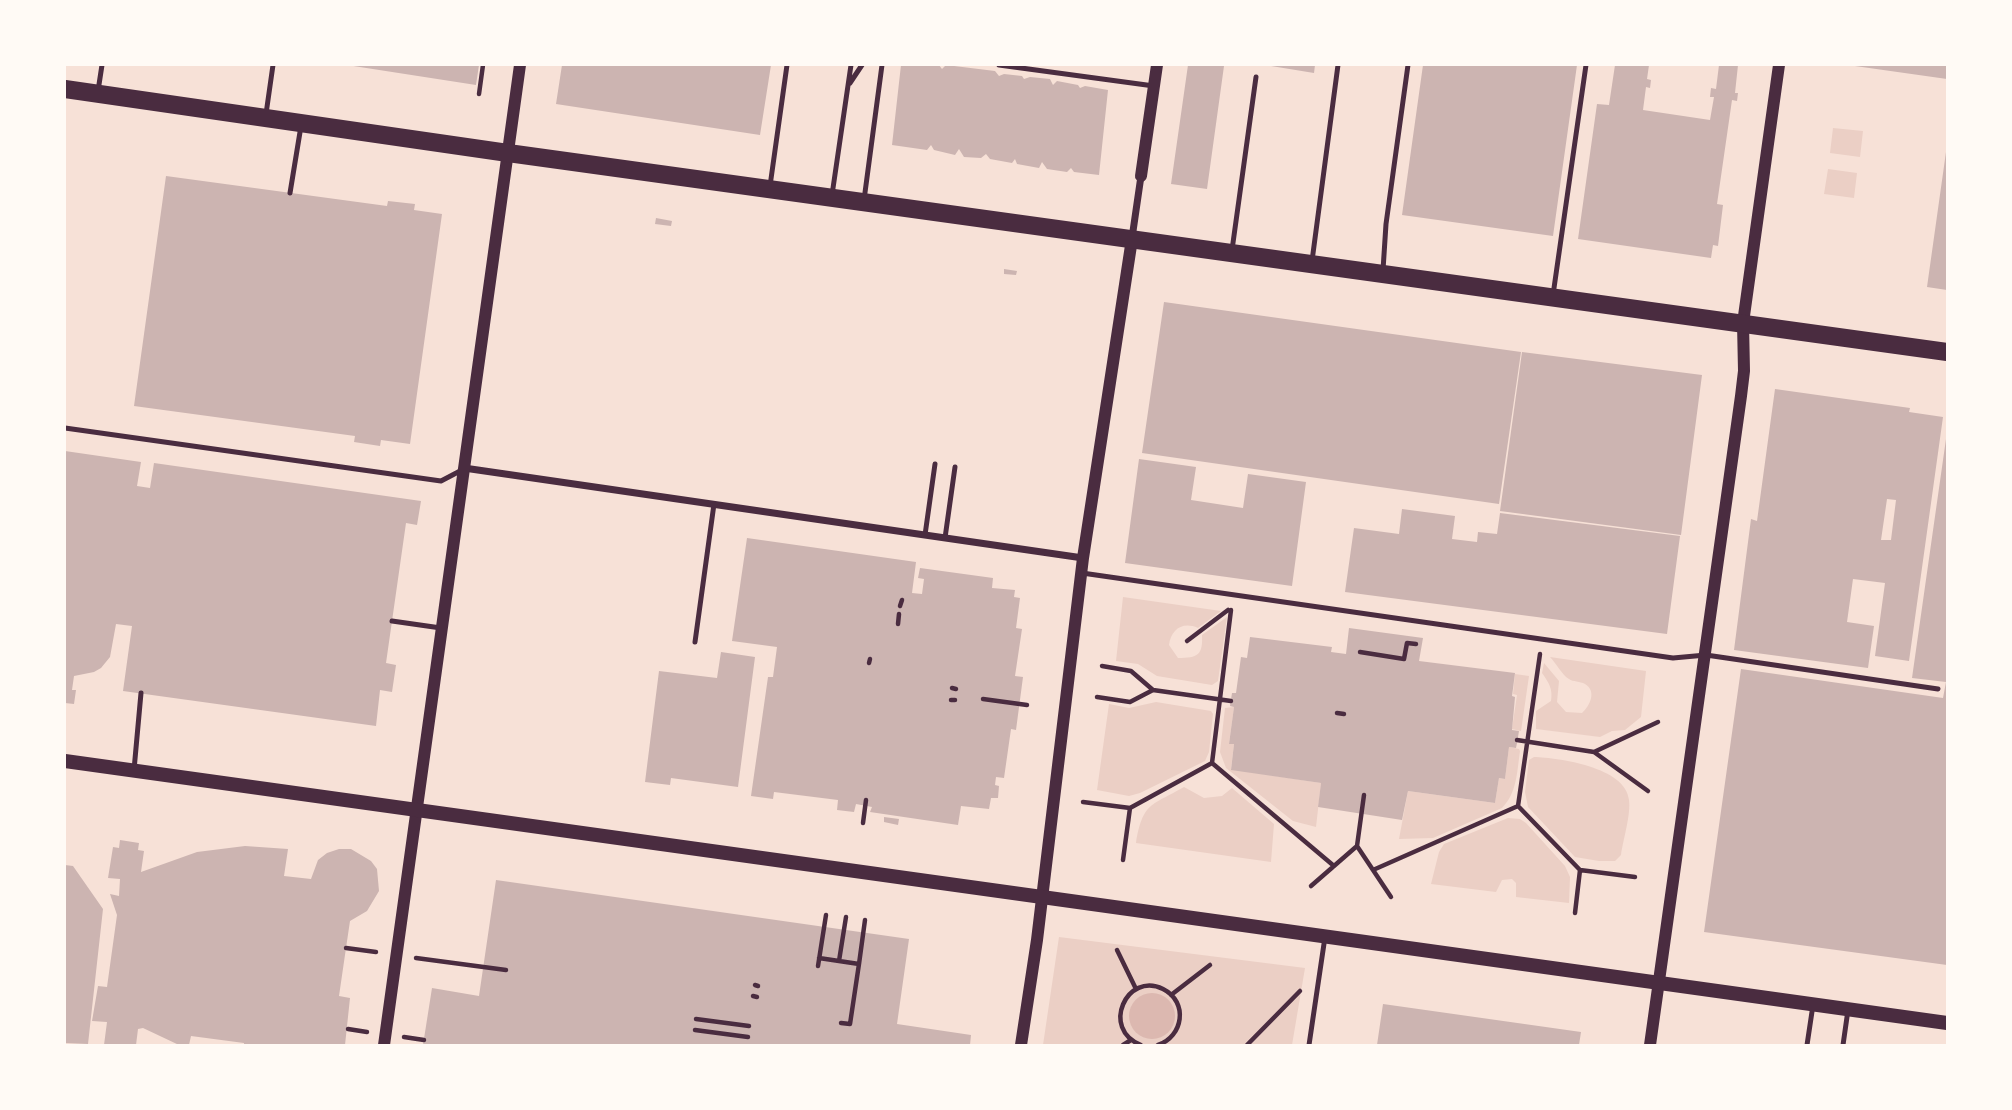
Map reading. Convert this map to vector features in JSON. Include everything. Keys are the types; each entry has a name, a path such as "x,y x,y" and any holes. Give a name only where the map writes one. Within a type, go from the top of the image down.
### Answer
{"main road":[{"path":"65,89 1947,352"},
{"path":"65,761 1947,1023"}],"street":[{"path":"384,1045 520,65"},
{"path":"1021,1045 1042,897 1083,558 1157,65"},
{"path":"1650,1045 1744,371 1743,323 1779,65"},
{"path":"464,468 1083,558"}],"lane":[{"path":"98,94 102,65"},
{"path":"266,117 273,65"},
{"path":"769,189 787,65"},
{"path":"831,198 852,65"},
{"path":"848,87 862,65"},
{"path":"864,202 882,65"},
{"path":"999,65 1154,86"},
{"path":"1311,264 1338,65"},
{"path":"1382,274 1386,224 1408,65"},
{"path":"1553,298 1586,65"},
{"path":"1231,253 1256,77"},
{"path":"290,193 302,122"},
{"path":"65,428 441,481 464,468"},
{"path":"925,535 935,464"},
{"path":"945,538 955,467"},
{"path":"695,642 714,504"},
{"path":"1082,573 1672,658 1706,655 1938,689"},
{"path":"392,621 442,628"},
{"path":"134,771 141,693"},
{"path":"1310,1045 1325,936"},
{"path":"1807,1045 1813,1004"},
{"path":"1843,1045 1848,1009"}],"path":[{"path":"479,94 483,65"},
{"path":"1187,641 1232,607 1212,763"},
{"path":"898,624 899,614"},
{"path":"1518,806 1542,639"},
{"path":"1360,652 1404,659 1407,643 1416,643"},
{"path":"1405,654 1414,655"},
{"path":"1102,666 1131,671 1153,690 1231,701"},
{"path":"1097,697 1130,702 1153,690"},
{"path":"983,698 1027,705"},
{"path":"1337,713 1344,714"},
{"path":"1594,752 1658,722"},
{"path":"1517,740 1594,752 1647,791"},
{"path":"1083,802 1130,808 1212,763"},
{"path":"1212,763 1334,866"},
{"path":"1311,886 1357,846 1364,795"},
{"path":"863,823 866,800"},
{"path":"1373,870 1518,806"},
{"path":"1518,806 1580,870 1635,877"},
{"path":"1124,860 1130,808"},
{"path":"1357,846 1391,897"},
{"path":"1575,913 1580,870"},
{"path":"818,966 826,915"},
{"path":"839,961 846,917"},
{"path":"841,1023 850,1024 864,920"},
{"path":"346,948 387,954"},
{"path":"1117,950 1136,989"},
{"path":"415,958 506,970"},
{"path":"819,958 859,964"},
{"path":"1171,995 1210,965"},
{"path":"846,985 856,986"},
{"path":"1141,1045 1130,1040 1124,1032 1120,1013 1128,996 1136,989 1154,986 1171,995 1177,1002 1180,1021 1172,1038 1162,1045"},
{"path":"1247,1045 1301,990"},
{"path":"845,995 855,996"},
{"path":"842,1014 852,1015"},
{"path":"740,1023 696,1018 750,1026"},
{"path":"695,1030 748,1038 702,1032"},
{"path":"1123,1045 1130,1040"}],"shaded area":[{"path":"1833,128 1863,131 1860,157 1830,153"},
{"path":"1828,169 1857,173 1854,198 1824,194"},
{"path":"1123,597 1221,611 1198,628 1178,628 1169,645 1178,658 1195,656 1200,651 1202,635 1227,617 1218,681 1212,685 1157,676 1138,664 1116,661"},
{"path":"1550,657 1646,671 1641,717 1625,730 1612,731 1600,737 1536,729 1536,711 1551,701 1550,686 1542,673 1544,663 1559,681 1557,702 1566,712 1582,713 1591,698 1589,687 1566,677"},
{"path":"1515,674 1529,676 1521,731 1512,729 1517,695 1513,694"},
{"path":"1156,702 1211,711 1213,714 1209,752 1205,761 1129,796 1097,790 1109,704 1129,708"},
{"path":"1234,707 1229,744 1234,744 1231,769 1321,783 1316,827 1293,821 1226,768 1220,752 1225,708"},
{"path":"1509,747 1520,751 1511,796 1502,808 1433,838 1399,839 1408,791 1495,803 1499,778 1505,779"},
{"path":"1534,757 1574,762 1590,767 1604,772 1625,789 1629,800 1628,820 1621,855 1615,861 1575,857 1528,807 1525,792 1529,760"},
{"path":"1184,787 1204,798 1222,796 1232,788 1274,824 1271,862 1136,843 1142,820 1150,807"},
{"path":"1508,818 1520,819 1526,823 1565,866 1570,877 1569,903 1516,897 1516,883 1512,879 1502,880 1496,892 1431,884 1439,852 1444,844"},
{"path":"1059,937 1305,968 1292,1045 1043,1045"},
{"path":"1152,993 1168,1000 1175,1016 1168,1032 1152,1039 1136,1032 1129,1016 1136,1000"}],"building":[{"path":"347,65 479,65 476,85"},
{"path":"562,65 771,65 760,135 556,104"},
{"path":"901,65 939,65 942,69 946,65 995,71 999,76 1004,74 1022,76 1024,79 1050,79 1053,85 1057,81 1078,85 1080,88 1085,86 1108,90 1099,175 1074,172 1071,168 1067,172 1047,169 1042,162 1039,168 1017,164 1015,159 1012,163 990,159 986,154 981,158 964,157 959,149 955,155 934,150 931,145 927,150 892,145"},
{"path":"1188,65 1224,66 1207,189 1171,184"},
{"path":"1265,65 1315,65 1314,73"},
{"path":"1423,65 1577,65 1553,236 1402,215"},
{"path":"1615,65 1649,65 1647,79 1651,80 1650,88 1646,87 1643,110 1710,120 1714,97 1710,97 1711,88 1716,89 1719,65 1738,65 1735,93 1738,93 1737,101 1732,100 1717,204 1723,205 1718,246 1713,245 1711,258 1578,239 1597,104 1609,105"},
{"path":"1947,65 1947,79 1855,66"},
{"path":"1947,152 1947,290 1927,287"},
{"path":"166,176 387,206 388,201 415,204 414,210 442,214 410,444 381,440 380,446 354,442 355,436 134,406"},
{"path":"656,218 672,221 671,226 655,224"},
{"path":"1004,269 1017,271 1016,275 1004,274"},
{"path":"1164,302 1521,352 1499,504 1142,453"},
{"path":"1522,352 1702,375 1681,535 1500,511"},
{"path":"1775,389 1910,408 1909,412 1943,417 1909,661 1875,656 1885,583 1853,579 1847,622 1874,626 1868,668 1734,650 1751,519 1757,521","holes":["1887,499 1896,500 1891,540 1881,540"]},
{"path":"1946,439 1947,965 1704,932 1741,669 1943,698 1946,682 1912,678"},
{"path":"65,451 141,462 137,486 150,488 154,463 421,501 417,525 406,523 386,663 396,665 392,692 380,690 376,726 123,691 132,626 116,624 110,657 94,672 74,676 74,704 65,703"},
{"path":"1139,459 1196,467 1191,500 1243,508 1248,474 1306,482 1292,586 1125,563"},
{"path":"1402,509 1455,516 1452,539 1477,542 1478,532 1497,534 1500,513 1680,536 1667,634 1345,592 1354,528 1399,534"},
{"path":"747,538 916,562 912,593 922,594 924,579 918,578 920,568 993,578 992,588 1015,590 1014,597 1020,598 1016,628 1022,629 1015,676 1023,677 1016,730 1011,729 1004,778 996,777 995,785 999,786 998,798 991,798 989,809 961,806 958,825 870,812 872,807 856,804 854,812 837,810 838,800 774,792 773,799 751,796 768,677 773,677 777,647 732,641"},
{"path":"1349,628 1423,638 1419,661 1515,673 1512,730 1519,731 1516,748 1509,747 1505,779 1499,778 1495,803 1408,791 1402,820 1318,807 1321,783 1231,770 1234,744 1229,744 1234,707 1230,706 1232,693 1236,693 1241,657 1247,658 1250,637 1332,647 1331,652 1346,654"},
{"path":"721,652 755,657 738,787 671,778 670,785 645,782 659,671 717,678"},
{"path":"884,817 899,819 898,825 884,822"},
{"path":"120,840 139,843 138,850 144,851 141,872 197,852 245,846 288,849 284,876 311,879 318,860 339,849 351,849 371,861 377,869 379,891 367,911 350,921 339,996 350,998 345,1045 244,1045 191,1036 189,1045 179,1045 143,1028 138,1029 136,1045 104,1045 107,1022 92,1021 98,986 107,987 117,915 110,894 119,896 120,879 108,878 113,847 119,848"},
{"path":"65,865 73,866 103,909 88,1044 65,1043"},
{"path":"496,880 909,939 897,1024 971,1035 970,1045 423,1045 432,988 479,996"},
{"path":"1383,1004 1581,1032 1579,1045 1377,1045"}]}
